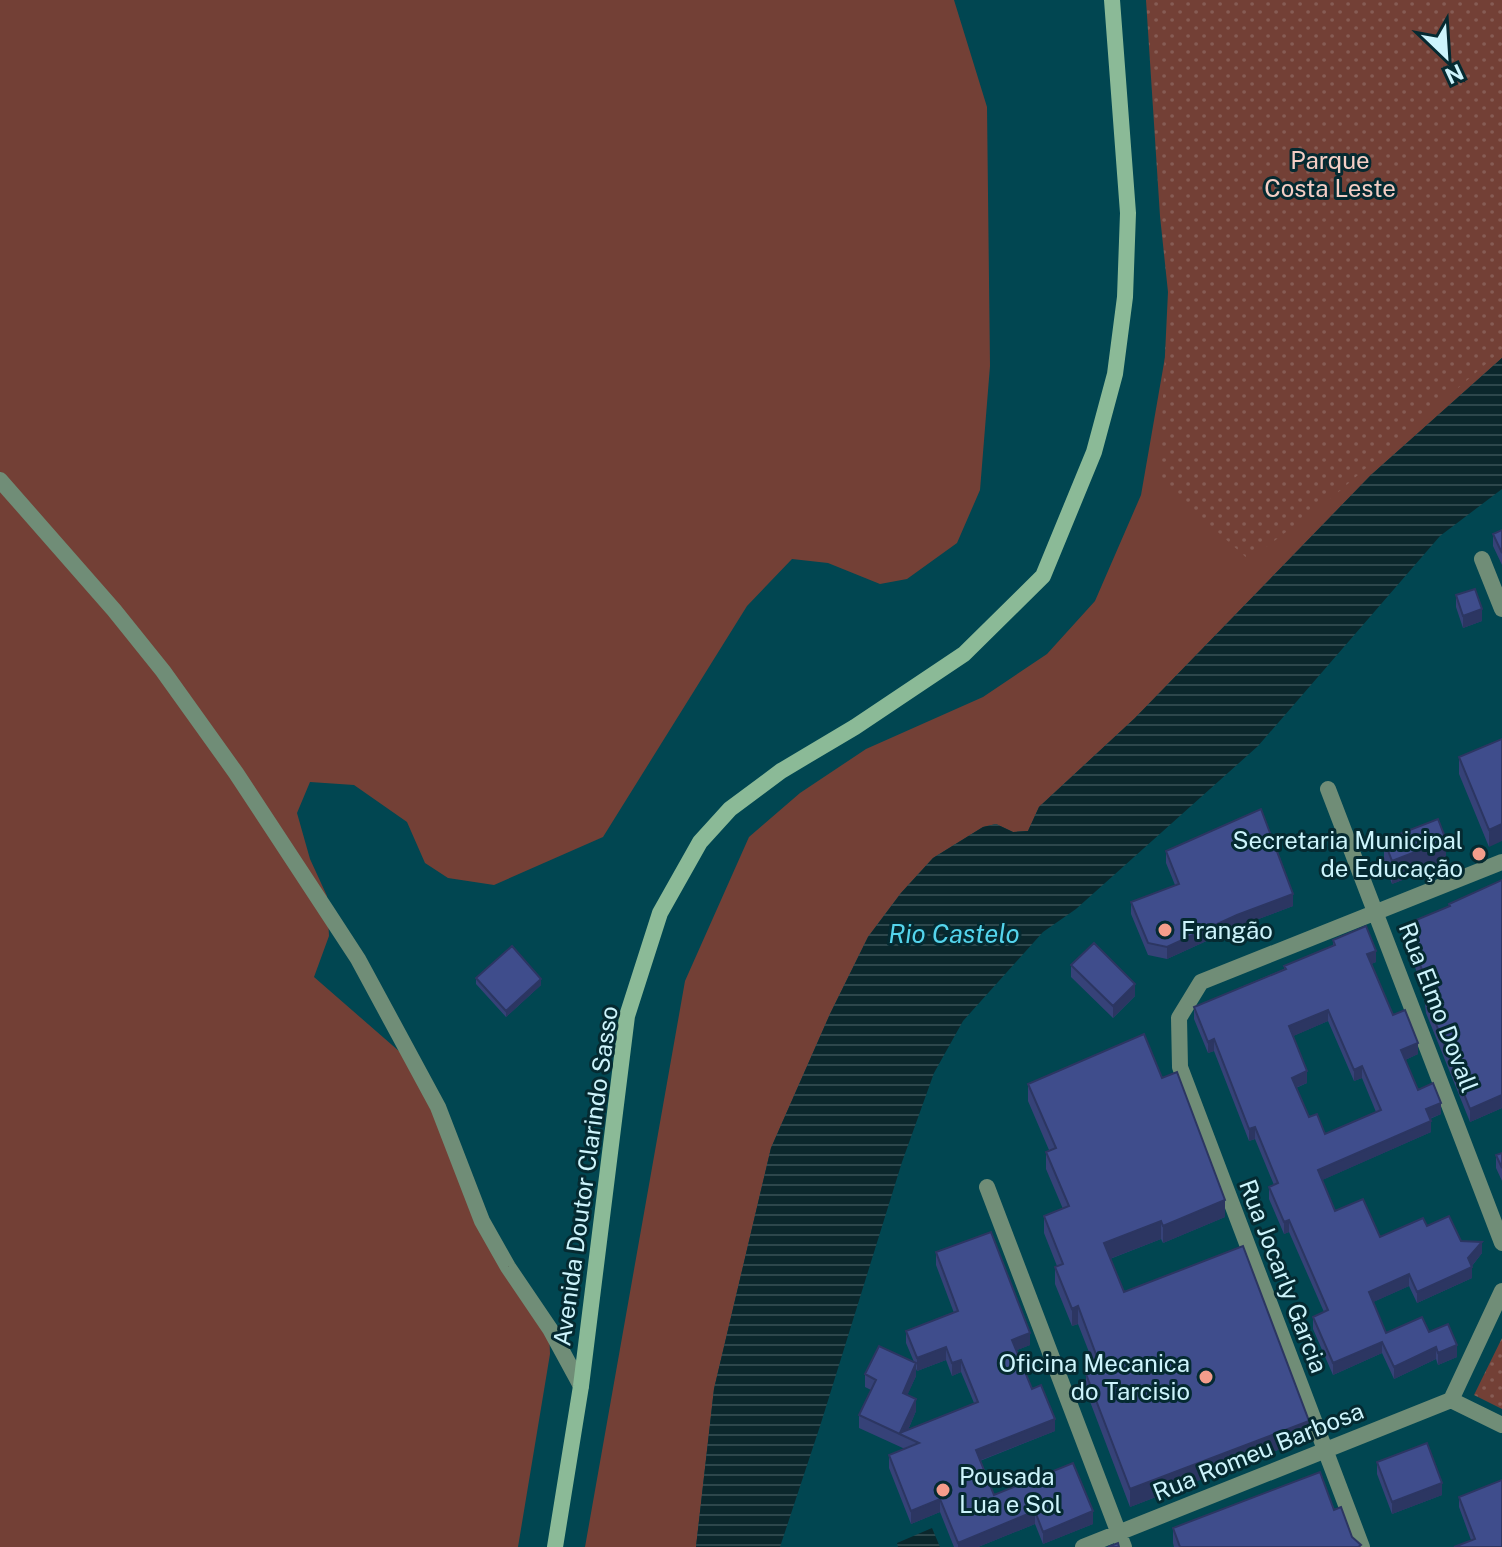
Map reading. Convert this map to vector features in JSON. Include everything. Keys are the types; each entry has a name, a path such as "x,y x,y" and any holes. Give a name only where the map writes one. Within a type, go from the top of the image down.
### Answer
{"main road":[{"name":"Avenida Doutor Clarindo Sasso","path":"555,1547 581,1386 627,1016 660,913 700,842 730,809 781,771 855,727 964,654 1043,576 1094,452 1115,374 1125,297 1128,213 1112,0"}],"street":[{"path":"0,480 163,671 236,773 358,959 438,1107 482,1221 508,1267 550,1329 581,1386"},
{"path":"1482,559 1502,609"},
{"name":"Rua Elmo Dovall","path":"1328,789 1377,910 1502,1243"},
{"path":"1377,910 1502,862"},
{"name":"Rua Jocarly Garcia","path":"1362,1547 1180,1067 1179,1018 1201,982 1377,910"},
{"path":"987,1187 1121,1540"},
{"path":"1502,1291 1451,1400 1502,1425"},
{"name":"Rua Romeu Barbosa","path":"1083,1547 1121,1540 1451,1400"}],"green space":[{"path":"0,0 954,0 987,107 990,366 980,490 957,543 907,579 880,584 828,563 792,559 747,606 603,837 494,885 448,878 425,863 407,822 354,785 310,782 297,813 310,859 327,896 329,936 314,977 423,1072 491,1240 549,1327 550,1354 518,1547 0,1547"},
{"name":"Parque Costa Leste","path":"1146,0 1502,0 1502,350 1335,495 1249,560 1159,480 1168,292"},
{"path":"1502,0 1502,358 1371,475 1135,718 1039,807 1028,831 1013,832 996,824 983,827 933,858 901,893 868,937 771,1148 714,1389 696,1547 585,1547 685,981 749,837 800,793 866,749 983,697 1047,654 1095,601 1141,495 1172,317"},
{"path":"1502,1338 1502,1409 1474,1395"}],"water":[{"name":"Rio Castelo","path":"1502,358 1502,489 1440,536 1258,746 1076,909 1043,932 963,1021 934,1073 902,1162 780,1547 696,1547 714,1389 771,1148 868,937 901,893 933,858 983,827 996,824 1013,832 1028,831 1039,807 1135,718 1371,475"},
{"path":"932,1528 940,1547 898,1547 897,1543"}],"building":[{"path":"1502,530 1502,553 1493,534"},
{"path":"1475,589 1482,609 1463,616 1456,595"},
{"path":"1502,739 1502,824 1489,830 1459,757"},
{"path":"1261,809 1293,894 1167,947 1148,943 1131,902 1179,884 1166,851"},
{"path":"1438,819 1446,840 1392,861 1384,840"},
{"path":"1502,880 1502,1095 1470,1109 1426,999 1429,998 1423,984 1427,982 1404,925"},
{"path":"1366,926 1376,951 1367,954 1393,1015 1405,1010 1418,1043 1401,1050 1418,1090 1433,1083 1441,1103 1426,1109 1431,1121 1318,1170 1335,1211 1363,1199 1380,1237 1423,1218 1427,1226 1449,1216 1461,1241 1482,1242 1468,1258 1472,1267 1417,1292 1409,1274 1369,1292 1386,1333 1422,1317 1429,1332 1448,1324 1457,1345 1438,1353 1436,1347 1394,1367 1382,1342 1333,1363 1313,1317 1328,1310 1289,1220 1284,1222 1269,1187 1278,1183 1255,1127 1249,1129 1214,1039 1208,1042 1194,1007 1286,969 1284,966 1335,945 1333,940","holes":["1328,1010 1354,1070 1362,1066 1381,1110 1325,1134 1317,1114 1309,1117 1292,1078 1307,1071 1289,1026"]},
{"path":"1094,943 1135,984 1113,1006 1071,965"},
{"path":"512,946 541,979 506,1011 476,978"},
{"path":"1144,1034 1162,1078 1177,1072 1225,1200 1163,1226 1161,1221 1104,1243 1124,1292 1243,1246 1309,1421 1130,1489 1086,1374 1101,1368 1078,1306 1072,1309 1055,1267 1063,1264 1044,1216 1069,1206 1046,1152 1056,1148 1028,1084"},
{"path":"1502,1153 1502,1168 1496,1155"},
{"path":"991,1232 1030,1333 1012,1340 1032,1389 1041,1385 1055,1419 976,1450 994,1495 1073,1463 1093,1511 1043,1532 1035,1511 958,1543 940,1499 911,1511 889,1455 919,1443 859,1415 876,1380 865,1374 879,1346 916,1363 903,1393 916,1399 900,1433 978,1402 961,1360 952,1363 946,1347 917,1358 906,1331 958,1311 936,1252"},
{"path":"1427,1443 1442,1483 1392,1502 1377,1462"},
{"path":"1320,1472 1334,1510 1341,1507 1352,1537 1361,1545 1358,1547 1180,1547 1173,1528"},
{"path":"1502,1480 1502,1547 1454,1547 1475,1539 1459,1497"}],"place":[{"name":"Secretaria Municipal de Educação","path":"1479,854"},
{"name":"Frangão","path":"1165,930"},
{"name":"Oficina Mecanica do Tarcisio","path":"1206,1377"},
{"name":"Pousada Lua e Sol","path":"943,1490"}]}
